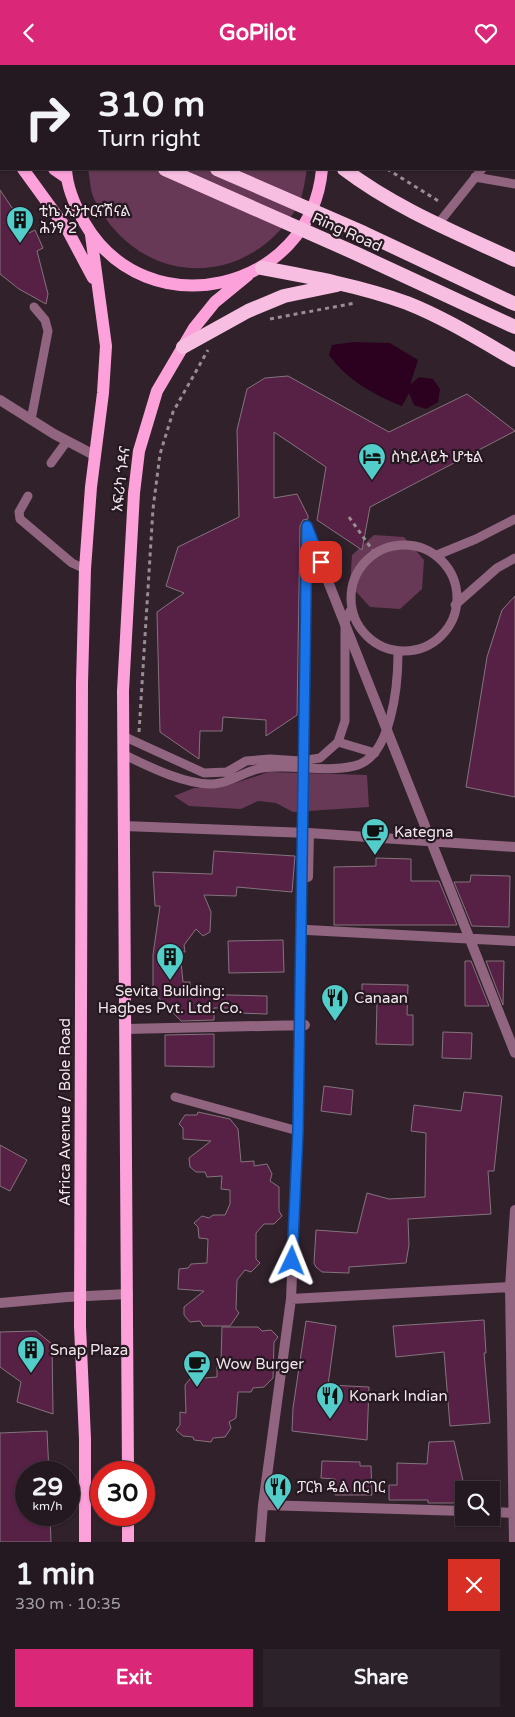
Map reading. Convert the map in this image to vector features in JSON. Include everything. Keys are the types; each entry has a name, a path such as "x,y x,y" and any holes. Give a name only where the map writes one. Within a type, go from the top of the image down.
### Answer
{"highway":[{"name":"Ring Road","path":"167,170 355,253 515,327"},
{"name":"Ring Road","path":"219,170 515,304"},
{"path":"346,170 384,195 438,224 515,260"},
{"path":"262,267 340,284 407,303 449,322 515,360"},
{"path":"183,347 248,311 284,296 340,284"}],"main road":[{"path":"24,170 68,231 97,284"},
{"path":"67,173 76,208 91,235 116,260 146,277 180,286 214,285 248,275 262,267 288,246 308,218 320,187 322,170"},
{"name":"አፍሪካ ጎዳና","path":"82,683 85,569 94,455 103,393 106,347 91,235"},
{"name":"አፍሪካ ጎዳና","path":"123,736 123,691 138,451 157,391 194,328 215,302 248,275"},
{"name":"Africa Avenue / Bole Road","path":"82,683 80,1296 85,1439 85,1542"},
{"path":"123,736 128,1461"},
{"path":"128,1526 128,1542"}],"street":[{"path":"0,400 32,421 94,455"},
{"path":"305,1025 307,526"},
{"path":"307,526 515,1053"},
{"path":"260,1542 263,1505 291,1299 298,1131 307,526"},
{"path":"124,826 310,833 515,847"},
{"path":"305,1025 310,833"},
{"path":"307,930 515,941"},
{"path":"126,1029 305,1025"},
{"path":"514,1542 515,1456 510,1287 513,1264 515,1210"},
{"path":"291,1299 510,1287"},
{"path":"0,1303 80,1296 128,1295"},
{"path":"263,1505 455,1511"},
{"path":"500,1512 514,1513"}],"lane":[{"path":"438,224 481,170"},
{"path":"476,177 515,184"},
{"path":"32,421 48,331 45,320 34,307"},
{"path":"52,463 67,441"},
{"path":"28,496 19,512 20,519 72,563 85,569"},
{"path":"437,555 476,539 515,519"},
{"path":"123,736 204,773 227,772 246,761 270,759 301,761 320,758 338,742 344,721 345,623 350,611 353,577 374,552 406,543 437,555 456,582 454,618 431,646 398,653 368,639 350,611"},
{"path":"455,605 497,568 515,558"},
{"path":"123,754 148,767 194,784 220,783 242,773 263,768 333,768 356,766 375,753 385,738 398,679 398,653"},
{"path":"338,742 375,753"},
{"path":"175,1097 298,1131"}],"path":[{"path":"389,170 449,208"},
{"path":"266,320 362,301"},
{"path":"139,744 153,509 160,454 173,412 212,344"},
{"path":"349,517 374,552"}],"shaded area":[{"path":"88,170 307,170 303,193 298,206 276,234 251,254 223,265 193,268 164,263 137,250 113,228 94,199"},
{"path":"353,342 390,343 418,360 410,385 419,377 433,379 440,389 438,402 426,409 414,405 409,393 402,406 362,386 344,372 329,355 332,345"},
{"path":"374,535 404,537 424,560 422,589 400,609 370,607 350,585 352,555"},
{"path":"269,772 367,775 369,807 293,812 276,803 258,801 241,809 189,806 174,796 194,788 220,788"}],"building":[{"name":"ቲኬ ኢንተርናሽናል ሕንፃ 2","path":"0,190 29,233 35,230 43,248 37,251 48,294 46,304 19,289 0,274"},
{"path":"288,376 389,432 467,394 515,431 370,507 362,550 317,520 326,467 274,432 274,498 297,494 308,516 308,519 303,520 300,526 297,715 266,736 266,720 223,717 222,731 200,731 199,759 160,732 157,612 184,593 166,586 178,547 239,517 237,430 247,389 265,378"},
{"path":"515,596 515,797 466,787 487,657 502,610"},
{"path":"214,851 295,856 292,892 237,887 236,896 204,895 211,912 210,932 203,936 196,929 184,945 185,952 180,952 183,982 190,982 190,994 267,996 267,1014 239,1013 239,1008 214,1008 214,1020 181,1021 153,992 153,955 160,906 155,906 153,872 212,874"},
{"path":"376,858 411,859 411,881 439,881 457,925 334,925 334,867 376,866"},
{"path":"471,875 510,876 509,927 472,926 454,882 470,882"},
{"path":"283,940 284,972 229,973 228,941"},
{"path":"465,961 471,961 489,1006 465,1006"},
{"path":"486,961 504,961 503,1005"},
{"path":"362,984 408,985 407,1015 413,1015 413,1045 376,1044 377,1001 362,1001"},
{"path":"443,1032 472,1033 471,1059 442,1058"},
{"path":"214,1034 214,1067 165,1066 165,1035"},
{"path":"324,1086 353,1090 351,1115 321,1111"},
{"path":"464,1092 502,1096 494,1171 488,1171 491,1214 408,1219 409,1245 406,1263 349,1267 349,1273 322,1272 314,1263 316,1230 357,1233 367,1193 389,1199 425,1197 426,1133 411,1131 414,1105 461,1111"},
{"path":"198,1112 230,1119 238,1129 241,1162 254,1161 254,1166 267,1164 272,1174 270,1181 279,1187 279,1211 282,1216 274,1224 264,1224 256,1233 256,1259 260,1263 251,1272 245,1270 237,1280 236,1309 239,1313 230,1326 203,1326 200,1321 190,1322 184,1315 184,1307 204,1291 178,1289 179,1269 188,1268 191,1264 207,1263 208,1239 199,1238 198,1227 194,1223 202,1216 209,1218 213,1215 225,1215 230,1204 230,1190 221,1189 222,1176 207,1177 205,1172 196,1172 190,1167 189,1158 211,1141 183,1139 183,1128 179,1124 185,1115 197,1115"},
{"path":"0,1145 27,1160 10,1191 0,1186"},
{"path":"484,1320 486,1353 484,1353 490,1423 450,1426 444,1352 396,1357 393,1326"},
{"name":"Konark Indian","path":"306,1321 336,1326 328,1385 369,1387 367,1440 292,1431 293,1408"},
{"path":"222,1327 258,1327 262,1331 271,1330 278,1337 274,1342 273,1378 264,1387 253,1388 251,1392 238,1392 236,1418 229,1422 231,1428 225,1437 213,1438 211,1442 194,1440 193,1437 183,1436 176,1430 180,1425 180,1412 186,1413 185,1385 190,1379 200,1381 204,1378 217,1377 217,1362 221,1361"},
{"name":"Snap Plaza","path":"36,1331 52,1344 53,1414 17,1402 21,1382 0,1367 0,1332"},
{"path":"47,1431 48,1461 15,1461 15,1526 50,1526 51,1542 0,1542 0,1433"},
{"path":"454,1441 463,1481 455,1481 455,1503 428,1503 428,1500 389,1500 389,1485 397,1485 397,1463 427,1464 429,1442"},
{"path":"322,1461 360,1462 360,1466 371,1466 372,1495 335,1495 335,1479 321,1478"}],"place":[{"name":"ቲኬ ኢንተርናሽናል ሕንፃ 2","path":"20,244"},
{"name":"ስካይላይት ሆቴል","path":"372,481"},
{"name":"Kategna","path":"375,856"},
{"name":"Sevita Building: Hagbes Pvt. Ltd. Co.","path":"170,981"},
{"name":"Canaan","path":"335,1022"},
{"name":"Snap Plaza","path":"31,1374"},
{"name":"Wow Burger","path":"197,1388"},
{"name":"Konark Indian","path":"330,1420"},
{"name":"ፓርክ ዴል በርገር","path":"278,1511"}],"route":[{"path":"292,1261 298,1131 307,526 321,562"}]}
